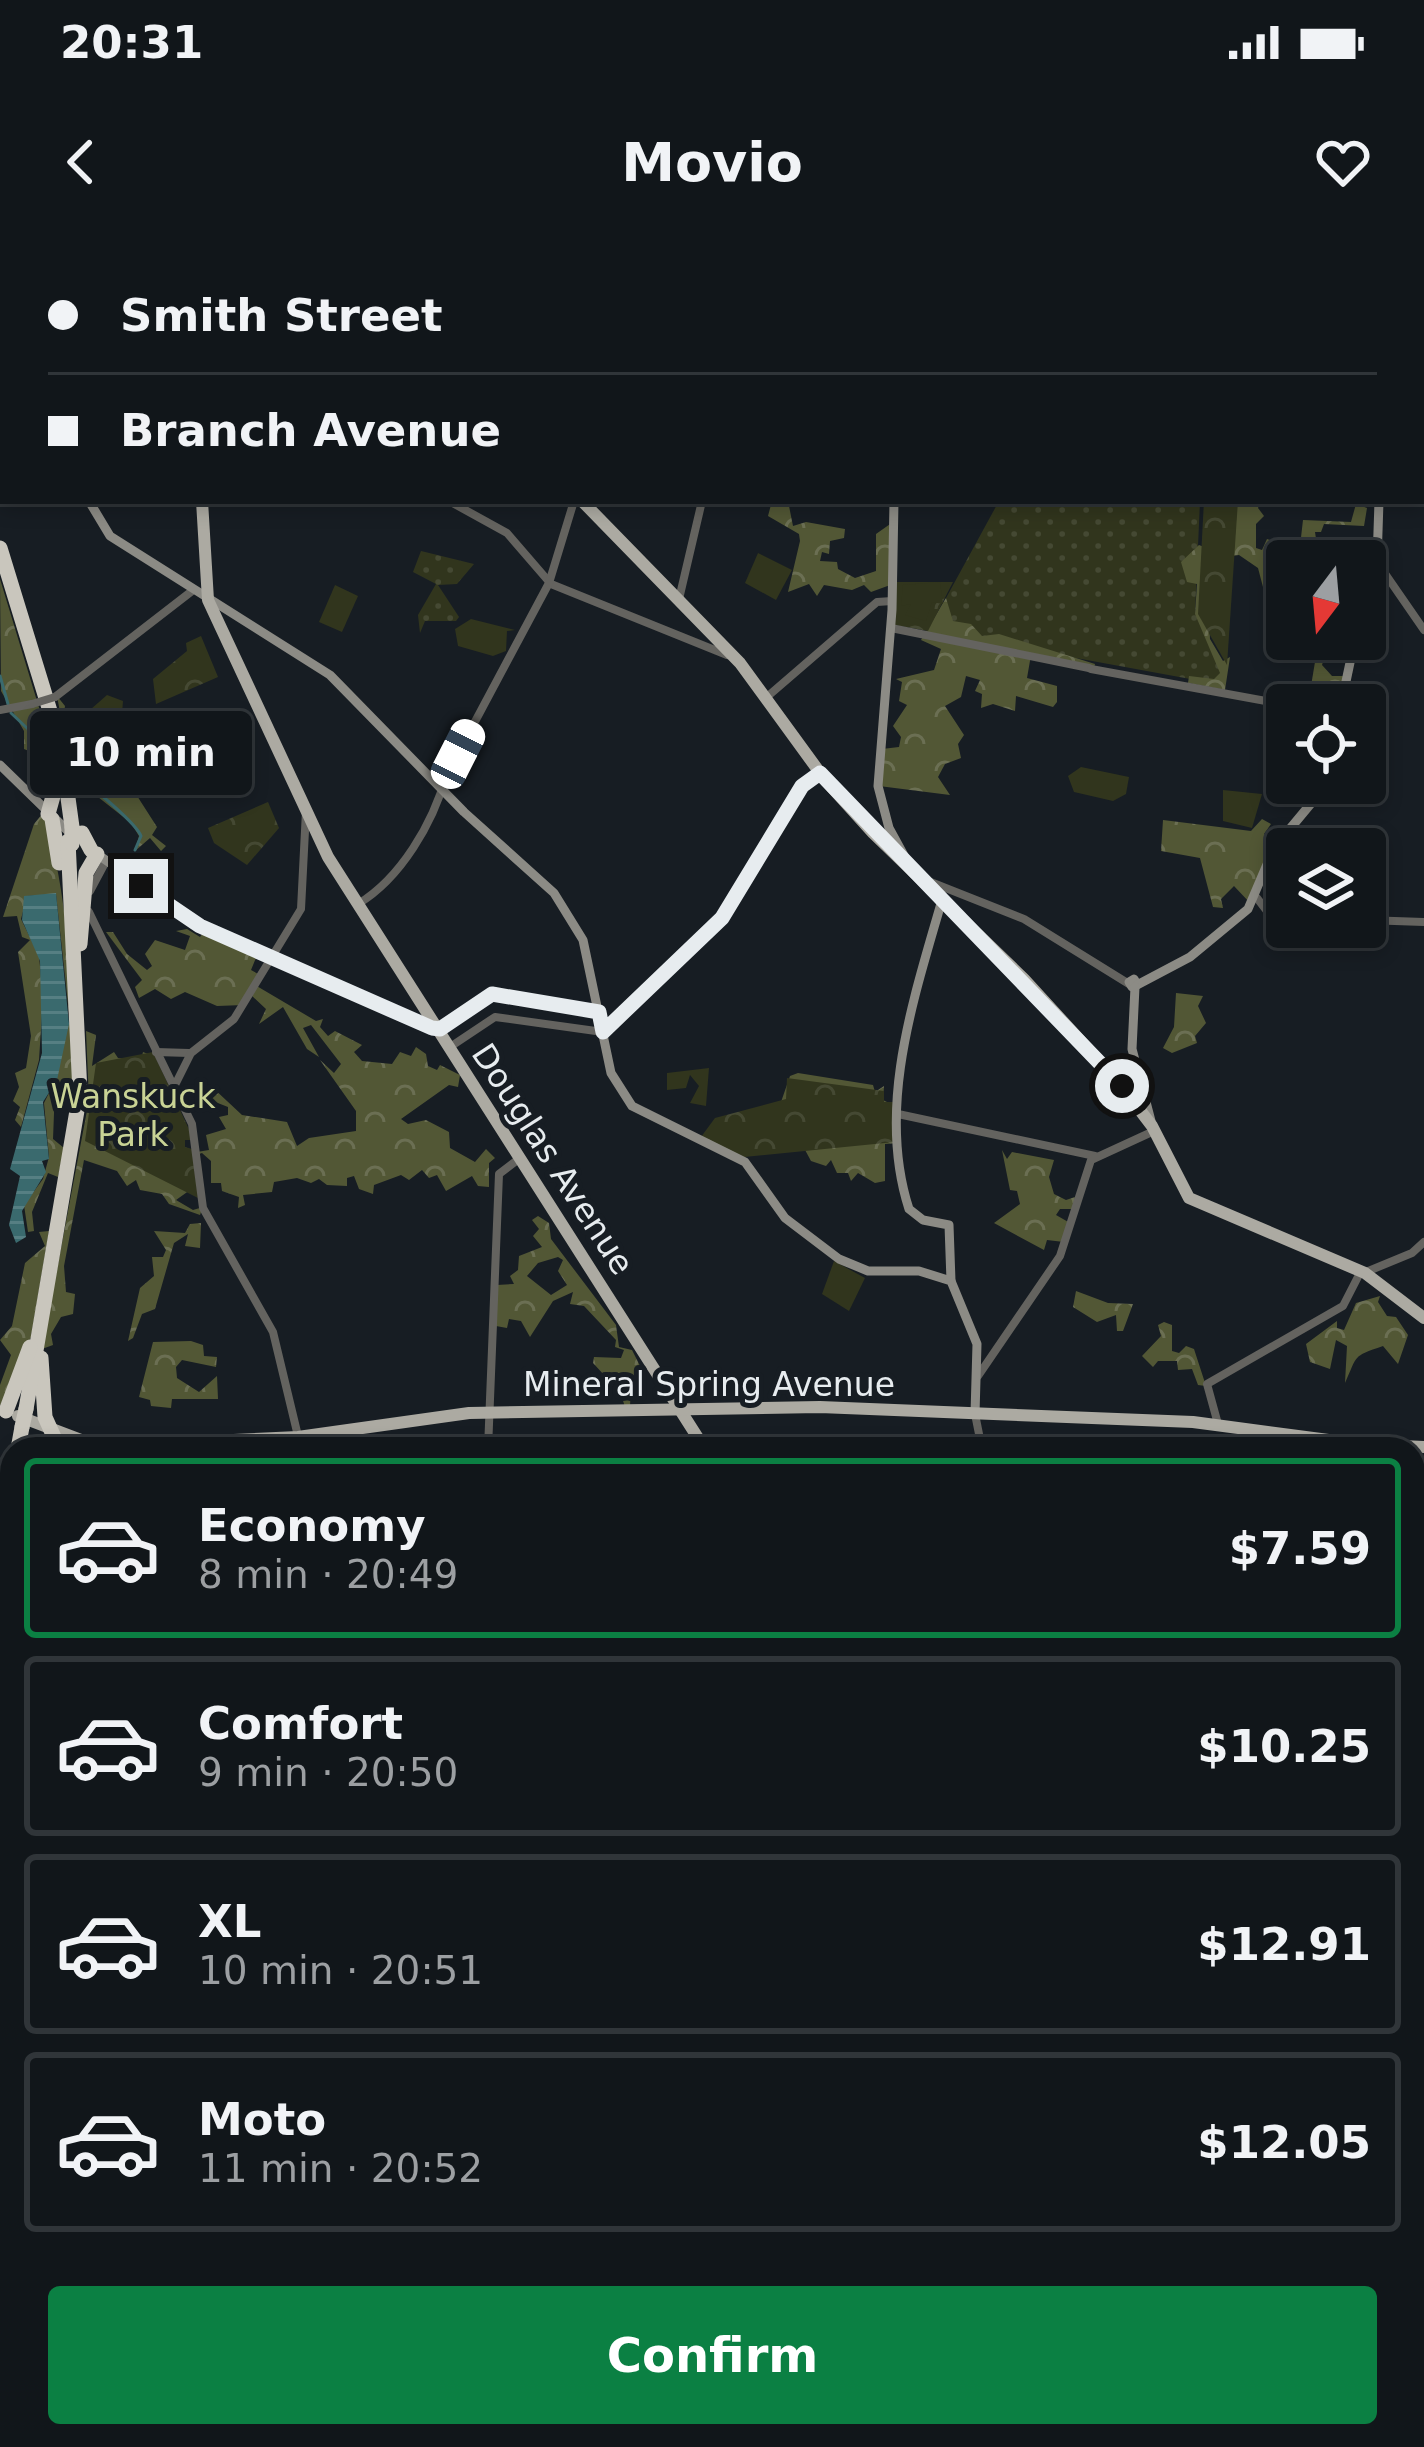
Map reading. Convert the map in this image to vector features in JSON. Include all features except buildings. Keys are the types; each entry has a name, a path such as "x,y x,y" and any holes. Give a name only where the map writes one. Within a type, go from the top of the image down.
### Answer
{"highway":[{"path":"0,548 65,763 62,826"},
{"path":"0,563 53,735 85,1032 82,1106 42,1342 40,1426"},
{"path":"40,1426 49,1281 80,1093 76,961 86,876 105,860 62,826 53,735"},
{"path":"3,1408 32,1341 49,1281"}],"main road":[{"path":"90,504 104,531 326,671 567,911 584,940 613,1078 626,1101 746,1162 779,1211 828,1252 864,1270 912,1270 951,1281"},
{"name":"Douglas Avenue","path":"202,504 201,594 306,811 358,904 697,1437"},
{"path":"581,504 734,657 768,696 820,773 906,865 1131,1078 1182,1191 1192,1200 1363,1272 1424,1318"},
{"path":"894,504 891,628 878,787 906,865"},
{"path":"1374,540 1379,504"},
{"path":"0,765 62,826"},
{"path":"1153,1128 1131,1078 1133,983 1190,957 1257,898 1274,848 1311,804"},
{"path":"105,860 200,926 438,1030"},
{"path":"942,901 908,1023 898,1114 907,1202 916,1216 949,1225 951,1281 977,1344 975,1414"},
{"name":"Mineral Spring Avenue","path":"3,1408 76,1437"},
{"name":"Mineral Spring Avenue","path":"319,1437 493,1412 678,1408 1218,1424 1282,1437"}],"street":[{"path":"454,504 507,532 549,583 602,609 734,657"},
{"path":"358,904 386,887 440,805 446,776 549,583 577,504"},
{"path":"679,600 701,504"},
{"path":"1386,579 1424,630"},
{"path":"6,709 55,697 201,594"},
{"path":"768,696 877,602 892,601"},
{"path":"891,628 1266,701"},
{"path":"450,1047 495,1016 603,1032 718,923 802,786 820,773"},
{"path":"173,1088 191,1053 232,1022 303,901 306,811"},
{"path":"894,838 906,865 1062,939 1133,983"},
{"path":"105,860 91,887 88,918 193,1128 203,1208 273,1332 297,1437"},
{"path":"1257,898 1266,910"},
{"path":"1386,921 1424,922"},
{"path":"438,1030 490,994 599,1012"},
{"path":"155,1052 191,1053"},
{"path":"898,1114 1092,1151 1095,1156"},
{"path":"978,1373 1060,1256 1095,1156 1153,1128"},
{"path":"490,1437 500,1174 521,1157"},
{"path":"1218,1424 1206,1387 1344,1305 1363,1272 1424,1241"},
{"path":"975,1414 980,1437"}],"green space":[{"path":"771,504 789,504 793,526 806,522 845,529 844,538 830,541 829,554 822,552 820,561 837,562 838,569 855,578 876,571 876,534 893,522 893,584 871,592 864,585 852,590 824,585 817,596 809,584 788,592 799,534 768,516"},
{"path":"997,504 1200,504 1195,613 1225,666 1223,685 928,631"},
{"path":"1204,504 1238,504 1227,665 1198,614"},
{"path":"1232,504 1260,504 1264,516 1256,524 1256,548 1262,550 1266,541 1266,588 1258,568 1239,555 1226,557"},
{"path":"1356,504 1367,508 1364,526 1324,524 1321,532 1315,532 1316,540 1301,540 1303,520 1351,522"},
{"path":"1199,545 1204,547 1210,639 1223,661 1230,657 1225,690 1188,683 1189,676 1214,679 1220,673 1195,614 1197,584 1187,582 1181,562"},
{"path":"421,551 474,564 457,584 438,585 459,617 456,621 425,621 420,633 418,615 436,584 413,572"},
{"path":"758,553 792,570 776,600 745,583"},
{"path":"0,579 51,760 24,749 24,731 1,691"},
{"path":"896,582 953,582 928,631 895,625"},
{"path":"940,582 943,604 932,602 926,621 905,615 911,604 901,606 903,585"},
{"path":"335,585 358,596 342,632 319,622"},
{"path":"946,598 953,621 971,624 982,636 999,634 1095,664 1094,668 1031,655 1027,678 1057,686 1057,702 1053,707 1016,696 1015,711 993,704 981,708 982,694 975,691 980,680 966,676 961,697 945,706 964,735 958,744 961,758 945,764 938,777 950,795 879,786 882,749 899,747 901,737 893,726 907,705 899,701 902,682 896,679 934,670 941,649 921,640"},
{"path":"471,619 515,630 507,631 506,651 493,656 458,646 455,629"},
{"path":"201,636 218,677 156,704 153,679 187,651 186,643"},
{"path":"1324,660 1322,665 1332,676 1346,676 1345,684 1311,684 1315,662"},
{"path":"107,695 123,701 122,714 92,743 82,742 74,724"},
{"path":"57,696 65,706 72,743 118,791 132,788 157,827 152,835 166,846 161,851 150,838 135,851 139,836 131,823 79,782 74,788"},
{"path":"1081,767 1129,777 1126,794 1113,801 1074,792 1068,776"},
{"path":"1223,790 1262,794 1252,828 1223,821"},
{"path":"268,802 279,828 247,865 214,843 208,828"},
{"path":"43,813 64,912 77,1083 63,1091 55,1087 53,1139 64,1148 58,1177 48,1173 32,1212 34,1231 28,1232 24,1205 43,1179 49,1157 44,1103 57,1077 59,1041 70,1022 56,894 27,896 21,919 39,956 43,998 39,1060 21,1127 15,1120 20,1107 13,1101 19,1087 15,1073 26,1068 31,1036 18,952 30,940 22,937 17,916 3,917 34,824"},
{"path":"1262,819 1271,824 1264,834 1266,869 1251,904 1234,886 1221,899 1223,908 1213,907 1200,858 1161,851 1163,820 1251,831"},
{"path":"187,929 200,937 205,930 258,953 251,970 260,975 255,985 316,1021 323,1019 320,1027 328,1036 335,1031 362,1045 354,1052 362,1061 392,1064 400,1052 411,1056 416,1047 426,1054 428,1066 437,1070 440,1065 460,1075 458,1087 449,1085 401,1119 408,1124 426,1120 449,1132 450,1148 475,1162 486,1149 495,1158 489,1163 489,1187 478,1186 472,1176 446,1191 437,1175 429,1178 422,1170 409,1180 401,1175 374,1185 373,1194 359,1189 354,1176 347,1178 347,1186 297,1178 274,1182 272,1192 243,1195 245,1205 238,1208 239,1197 222,1191 221,1183 211,1183 211,1161 202,1153 196,1155 190,1190 176,1200 193,1210 203,1207 200,1215 169,1204 162,1194 140,1190 136,1180 127,1186 117,1171 84,1160 64,1266 66,1292 75,1294 73,1314 61,1317 51,1334 53,1345 42,1349 89,1100 86,1031 96,1035 92,1066 114,1052 118,1058 141,1060 143,1052 148,1054 128,1124 197,1152 209,1150 206,1135 226,1129 219,1117 228,1115 228,1107 200,1096 212,1087 242,1115 287,1122 297,1146 309,1138 356,1131 356,1111 320,1060 334,1073 341,1064 311,1025 303,1028 319,1057 307,1049 283,1007 259,1024 266,1009 250,994 243,1005 217,1006 185,992 171,999 155,989 139,998 135,987 142,980 106,932 113,932 127,954 147,970 152,966 145,954 155,940 185,950 190,936 176,931"},
{"path":"1176,993 1203,996 1198,1006 1206,1023 1195,1036 1197,1043 1172,1053 1163,1048 1174,1027"},
{"name":"Wanskuck Park","path":"153,1052 194,1140 185,1140 185,1147 192,1149 198,1198 85,1141 96,1063"},
{"path":"709,1068 706,1106 690,1103 699,1086 690,1075 686,1088 667,1090 667,1073"},
{"path":"798,1073 873,1085 875,1092 884,1086 883,1100 889,1103 898,1143 885,1144 885,1181 875,1183 858,1173 851,1181 848,1173 837,1173 831,1160 826,1166 811,1161 804,1148 737,1114 781,1102 790,1076"},
{"path":"787,1078 884,1091 884,1102 894,1102 895,1142 744,1157 701,1137 715,1118 786,1099"},
{"path":"1002,1150 1007,1159 1012,1152 1054,1160 1049,1177 1054,1194 1066,1200 1078,1196 1074,1209 1060,1209 1056,1215 1070,1223 1064,1242 1047,1240 1044,1250 994,1223 1020,1204 1017,1191 1010,1190"},
{"path":"538,1216 549,1223 551,1239 616,1325 619,1347 632,1350 641,1368 631,1382 630,1407 625,1407 618,1385 625,1382 624,1372 605,1376 593,1363 594,1357 621,1358 624,1350 615,1347 616,1340 584,1306 570,1304 573,1292 553,1301 530,1337 521,1321 509,1319 507,1328 496,1326 497,1285 514,1284 510,1276 518,1270 519,1256 542,1247 533,1236 539,1229 532,1220","holes":["563,1260 558,1271 567,1285 551,1295 527,1276 538,1263"]},
{"path":"201,1223 200,1248 185,1246 188,1234 174,1243 155,1309 142,1314 128,1341 140,1288 154,1276 152,1257 163,1257 166,1250 154,1231 185,1233 190,1224"},
{"path":"49,1231 31,1337 0,1406 0,1385 11,1355 0,1340 12,1326 25,1263 45,1246 39,1232"},
{"path":"834,1261 865,1278 849,1311 822,1294"},
{"path":"1076,1291 1108,1303 1133,1304 1123,1331 1117,1331 1116,1315 1097,1322 1073,1307"},
{"path":"1380,1296 1378,1302 1387,1316 1396,1317 1408,1335 1398,1364 1383,1346 1360,1355 1345,1383 1347,1346 1336,1340 1330,1369 1310,1362 1306,1344 1337,1321 1337,1328 1344,1330 1356,1303"},
{"path":"1158,1325 1172,1325 1172,1351 1179,1353 1186,1346 1194,1349 1206,1386 1198,1385 1192,1369 1178,1370 1177,1361 1158,1361 1153,1367 1142,1356 1161,1336"},
{"path":"153,1342 203,1345 204,1356 217,1357 216,1367 182,1360 176,1367 177,1378 199,1392 217,1376 218,1399 172,1399 171,1408 151,1406 150,1400 139,1397"}],"water":[{"path":"56,893 69,1024 57,1080 43,1102 46,1172 22,1211 26,1237 16,1243 9,1225 20,1176 10,1169 42,1053 40,961 22,920 24,896"}],"waterway":[{"path":"0,676 8,704"},
{"path":"11,713 28,729 37,756 51,763"},
{"path":"72,771 137,829 141,836 135,850"}],"route":[{"path":"141,886 200,926 432,1028 440,1029 492,994 599,1012 603,1032 718,923 802,786 820,773 890,851 1031,987 1122,1086"}]}
